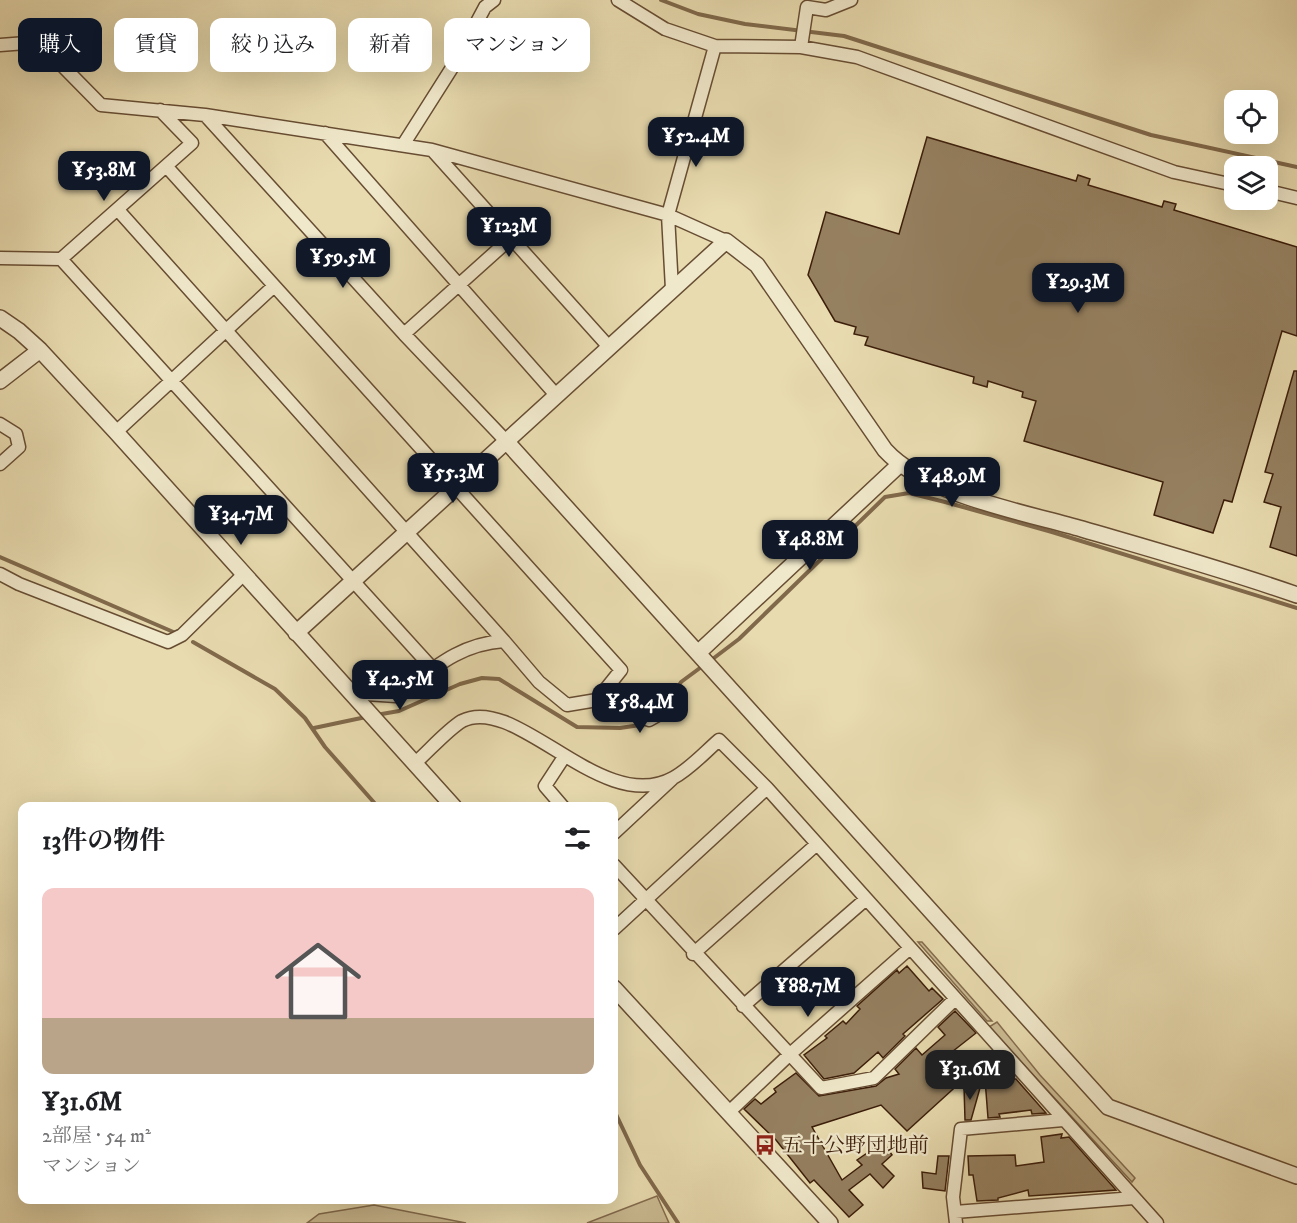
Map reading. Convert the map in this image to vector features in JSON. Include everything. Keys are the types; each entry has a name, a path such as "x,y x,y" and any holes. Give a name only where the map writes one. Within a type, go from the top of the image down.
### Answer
{"street":[{"path":"403,145 455,63 485,7 494,0"},
{"path":"618,0 665,29 715,46 801,47 857,57 1174,172 1224,182"},
{"path":"801,47 807,7 826,10 850,0"},
{"path":"0,45 39,42 101,105 205,115 432,150 668,215 726,241 757,265 885,450 899,465 952,491 1239,575 1297,595"},
{"path":"672,289 668,215 715,46"},
{"path":"0,258 61,259 167,167 192,143 160,111"},
{"path":"205,115 404,334 506,441 1108,1107 1297,1176"},
{"path":"325,133 556,395"},
{"path":"432,150 609,347"},
{"path":"167,167 621,670 597,700"},
{"path":"1278,194 1297,198"},
{"path":"118,210 407,531 539,682 567,705 597,700 618,703 649,720 658,715 668,702"},
{"path":"404,334 511,238"},
{"path":"296,633 726,241"},
{"path":"61,259 169,381 354,579 434,669"},
{"path":"116,432 274,286"},
{"path":"0,318 40,350 449,802"},
{"path":"0,381 40,350"},
{"path":"0,424 16,434 19,447 0,464"},
{"path":"698,653 899,465"},
{"path":"0,574 19,584 168,642 182,635 244,574"},
{"path":"350,693 396,696 457,651 483,642 504,641"},
{"path":"414,764 463,721 487,717 516,727 564,757 606,778 640,786 673,778"},
{"path":"618,829 673,778 719,740 767,788 1157,1223"},
{"path":"558,802 545,786 564,757"},
{"path":"618,925 767,788"},
{"path":"693,954 817,844"},
{"path":"618,869 693,954 821,1088 874,1078 956,999"},
{"path":"743,1006 866,899"},
{"path":"728,1113 789,1055 910,948"},
{"path":"618,992 830,1223"},
{"path":"1063,1120 961,1129 953,1197 956,1218 1134,1198"}],"shaded area":[{"path":"918,942 922,942 992,1021 987,1021"},
{"path":"997,1022 1040,1075 1135,1178 1132,1182 989,1027"},
{"path":"657,1196 669,1223 587,1223"},
{"path":"374,1205 466,1223 307,1223 319,1214"}],"building":[{"path":"927,137 1076,181 1078,175 1090,179 1088,185 1162,207 1164,201 1176,204 1174,210 1297,247 1297,336 1282,331 1232,502 1224,500 1213,533 1154,515 1163,482 1024,441 1036,401 1022,397 1023,392 988,381 987,387 973,383 974,377 865,345 868,337 854,334 856,327 835,321 808,275 826,212 899,234"},
{"path":"1294,371 1297,371 1297,556 1270,547 1281,507 1264,502 1273,474 1265,472"},
{"path":"907,966 929,991 932,988 943,999 903,1034 905,1036 883,1058 878,1052 854,1073 824,1079 804,1055 827,1038 825,1036 843,1021 846,1024 860,1009 857,1006 897,970 899,973"},
{"path":"955,1011 976,1033 943,1059 963,1080 907,1131 881,1105 812,1127 842,1180 862,1165 857,1160 883,1142 892,1155 882,1164 894,1176 883,1188 870,1174 849,1190 863,1205 849,1217 814,1180 810,1183 776,1140 744,1109 755,1099 761,1104 776,1092 774,1089 796,1073 819,1096 876,1086 886,1078 899,1074 895,1069 916,1048 922,1055 945,1035 938,1027"},
{"path":"999,1059 1009,1070 1010,1079 1016,1079 1046,1113 1032,1114 1031,1110 999,1114 1000,1117 988,1118 984,1066 989,1065 988,1060"},
{"path":"964,1086 980,1088 971,1120 965,1120"},
{"path":"1062,1134 1061,1138 1069,1137 1116,1190 1029,1196 1028,1190 998,1198 998,1200 977,1201 973,1175 969,1175 968,1156 1015,1155 1016,1166 1044,1162 1041,1137"},
{"path":"938,1156 949,1156 945,1191 923,1188 922,1172 936,1174"}],"waterway":[{"path":"661,0 698,14 745,24 844,36 1151,135 1297,167"},
{"path":"710,661 739,639 885,497 909,493 1052,532 1297,608"},
{"path":"0,557 178,634"},
{"path":"193,642 275,689 305,718 325,747 374,802"},
{"path":"670,700 681,682 704,665"},
{"path":"376,715 399,711 460,684 482,678 499,679 577,727 620,728 647,724"},
{"path":"314,728 366,717"},
{"path":"618,1118 640,1165 678,1223"}],"place":[{"name":"五十公野団地前","path":"765,1145"}]}
